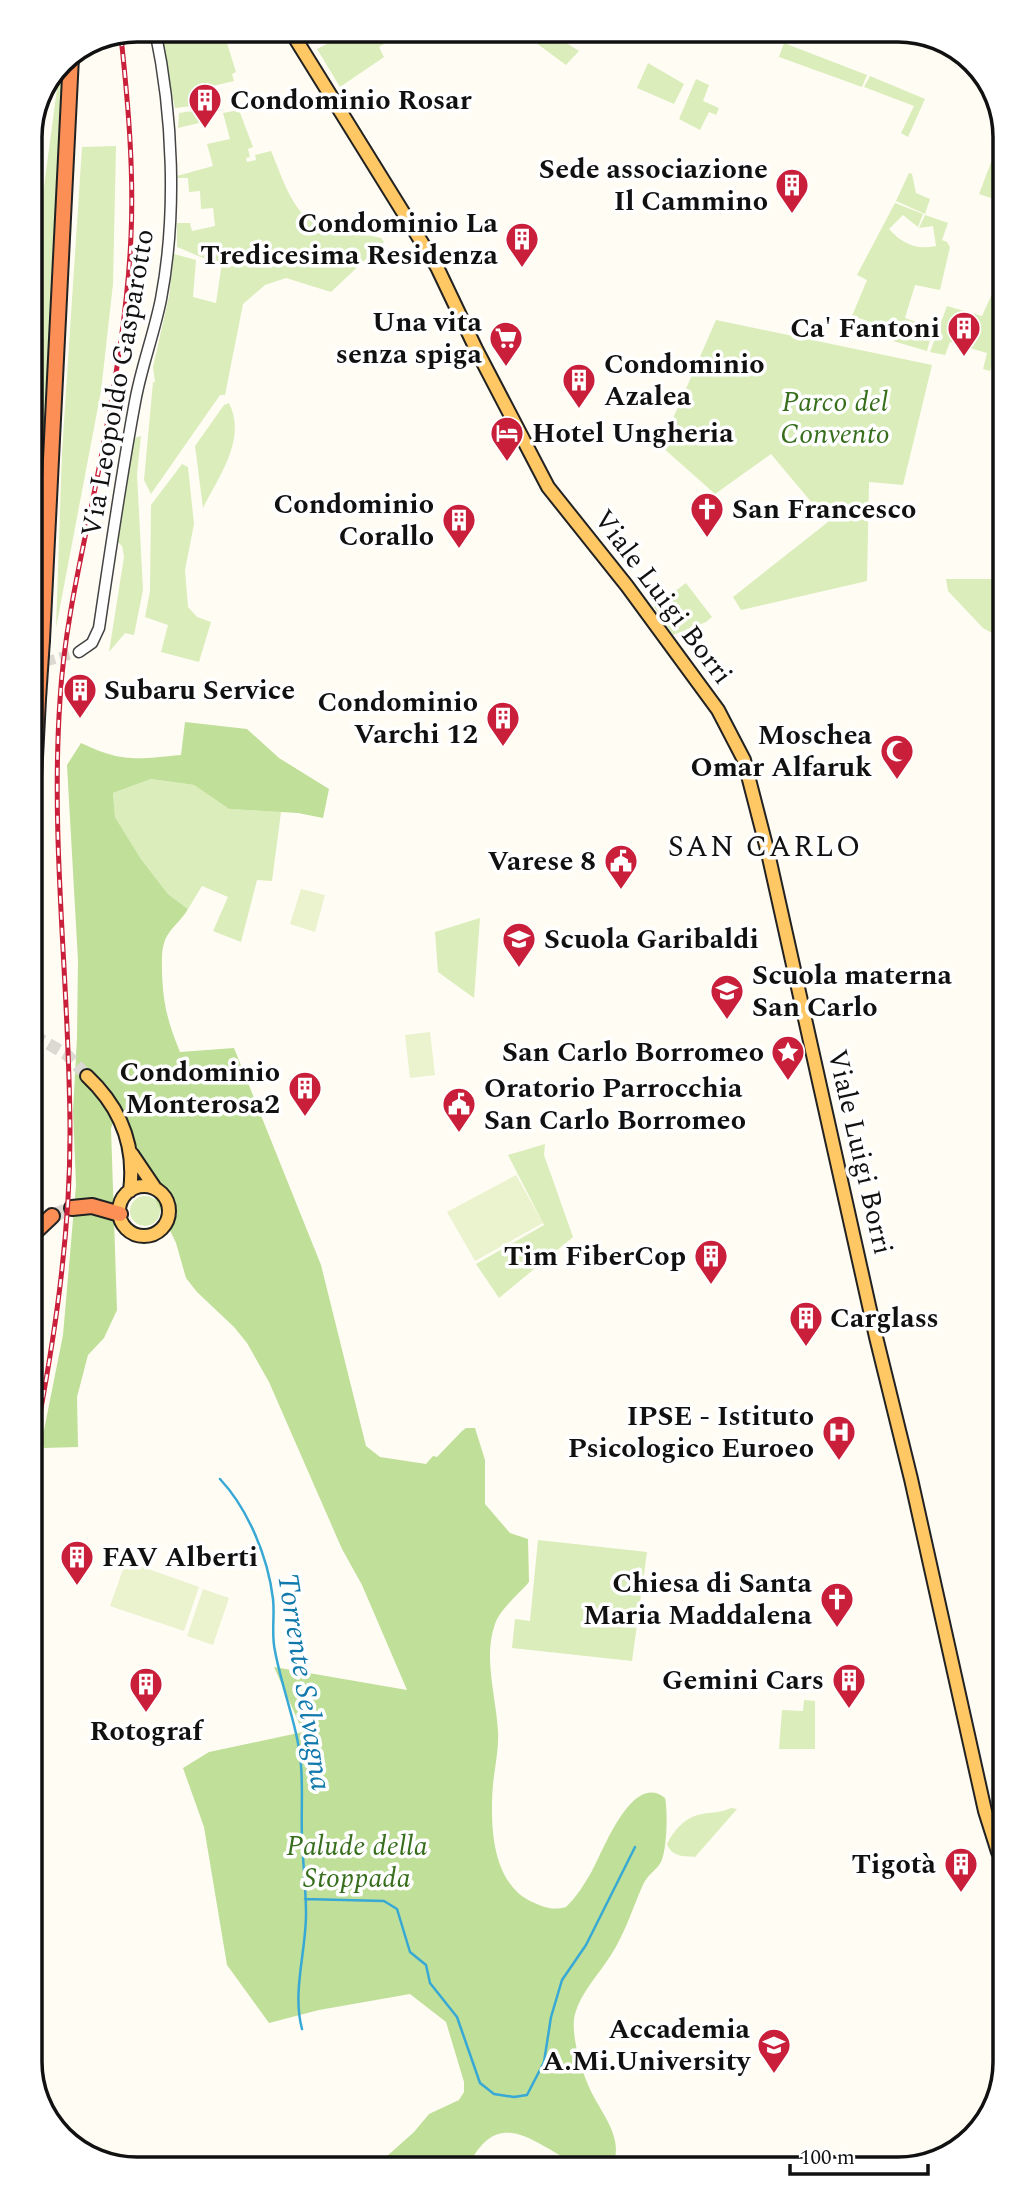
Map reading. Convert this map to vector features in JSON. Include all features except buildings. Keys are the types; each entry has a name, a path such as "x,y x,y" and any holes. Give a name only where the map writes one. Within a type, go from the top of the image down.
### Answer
{"highway":[{"path":"42,640 71,69"},
{"path":"72,1208 92,1206 120,1214"},
{"path":"42,1225 52,1216"}],"main road":[{"name":"Viale Luigi Borri","path":"297,42 437,267 476,349 548,487 718,710 744,760 768,853 876,1337 993,1836"},
{"path":"87,1076 104,1093 119,1116 131,1154 155,1188"},
{"path":"130,1191 131,1154"},
{"path":"140,1186 155,1188 162,1192 169,1206 167,1221 157,1232 149,1235 134,1233 124,1225 120,1214 122,1199 140,1186"}],"street":[{"name":"Via Leopoldo Gasparotto","path":"79,652 92,643 99,628 134,403 152,340 168,247 170,199 167,119 157,42"}],"green space":[{"path":"161,42 227,42 236,72 232,74 234,81 200,89 200,105 175,108"},
{"path":"331,42 383,42 384,44 379,47 384,57 340,87 317,49"},
{"path":"535,42 565,42 579,51 566,65"},
{"path":"784,43 867,75 862,87 779,57"},
{"path":"648,63 684,84 674,104 637,88"},
{"path":"870,76 925,99 908,137 901,133 914,106 864,87"},
{"path":"696,79 709,85 703,101 719,108 716,115 709,112 700,130 679,119"},
{"path":"61,81 65,82 44,470 42,468 42,202 57,87"},
{"path":"202,110 204,117 198,118 199,123 178,128 179,113"},
{"path":"239,110 253,147 248,149 250,157 246,158 247,162 256,160 255,155 271,151 288,192 307,218 315,224 381,238 384,242 331,292 286,278 265,285 243,304 225,395 220,395 151,494 144,480 155,382 153,367 169,296 174,254 196,260 193,297 216,303 221,269 220,265 177,247 177,223 190,223 192,231 215,226 213,208 201,209 200,191 189,192 188,178 177,176 213,166 207,144 230,139 223,113"},
{"path":"116,146 113,284 101,391 56,628 62,453 82,147"},
{"path":"993,157 993,199 979,194"},
{"path":"909,173 912,174 916,193 930,199 925,214 896,201"},
{"path":"895,203 923,214 918,227 903,215 889,229 910,245 936,246 933,226 919,228 925,215 948,223 942,240 950,247 940,290 915,285 905,318 933,328 927,351 893,341 896,330 852,316 867,280 857,275"},
{"path":"993,292 993,363 990,371 983,369 987,353 950,342 945,355 930,352 947,306 982,316"},
{"name":"Parco del Convento","path":"716,320 932,365 903,485 869,482 867,581 741,610 733,597 828,522 771,454 715,494 661,446"},
{"path":"229,403 234,417 233,444 203,508 195,446 224,405"},
{"path":"141,436 137,474 143,590 134,635 125,633 109,652 124,557 122,546 117,541 134,438"},
{"path":"182,464 188,467 194,524 185,570 188,607 197,617 211,622 199,662 161,652 168,625 145,617 150,591 151,505"},
{"path":"946,579 993,579 993,634 983,628 948,591"},
{"path":"686,583 712,617 673,635 654,607"},
{"name":"Palude della Stoppada","path":"185,722 247,729 279,758 329,789 323,818 298,813 229,809 194,785 151,779 113,793 115,817 141,859 168,894 188,909 167,936 162,952 165,1004 176,1042 180,1052 234,1048 321,1265 366,1446 380,1457 426,1464 433,1456 437,1457 466,1428 475,1428 485,1460 485,1504 510,1533 528,1539 529,1582 497,1618 490,1650 498,1737 493,1784 493,1833 500,1865 507,1880 517,1892 530,1901 548,1908 566,1907 592,1871 611,1832 630,1804 641,1795 653,1793 665,1798 665,1849 661,1862 644,1883 620,1938 581,1998 575,2014 577,2051 589,2087 614,2135 615,2157 564,2157 520,2135 506,2133 493,2136 480,2147 474,2157 386,2157 414,2132 429,2114 459,2100 464,2092 464,2082 446,2022 410,1994 319,2010 269,2023 227,1965 204,1827 183,1768 209,1752 303,1732 274,1667 407,1690 269,1382 247,1343 186,1278 176,1243 148,1184 129,1129 115,1119 111,1128 117,1310 104,1338 88,1355 77,1397 78,1447 44,1448 42,1440 63,1335 76,1185 73,1111 78,961 67,765 81,743 119,757 181,755"},
{"path":"151,779 194,785 229,809 281,812 272,881 257,880 241,942 213,931 228,897 202,886 188,909 168,894 141,859 115,817 113,793"},
{"path":"301,889 325,895 315,932 290,924"},
{"path":"480,918 474,998 438,972 435,932"},
{"path":"430,1032 435,1075 410,1078 405,1035"},
{"path":"545,1144 544,1155 573,1237 499,1298 476,1264 544,1225 508,1155"},
{"path":"516,1175 543,1223 475,1261 447,1212"},
{"path":"145,1196 155,1201 160,1211 155,1221 145,1226 135,1221 130,1211 135,1201"},
{"path":"538,1540 647,1552 632,1661 512,1648 515,1619 530,1621"},
{"path":"126,1561 199,1587 184,1631 110,1606"},
{"path":"203,1589 229,1598 213,1645 187,1636"},
{"path":"804,1700 815,1701 815,1749 779,1749 782,1710 803,1711"},
{"path":"731,1808 737,1809 695,1857 678,1855 669,1848 667,1844 685,1821"}],"waterway":[{"name":"Torrente Selvagna","path":"220,1479 248,1519 267,1567 273,1599 274,1645 299,1751 306,1914 298,2001 302,2029"},
{"path":"305,1899 384,1901 397,1909 410,1952 426,1965 430,1983 457,2017 480,2083 494,2094 514,2097 527,2095 544,2062 551,2017 562,1980 586,1945 635,1847"}],"tunnel":[{"path":"42,663 79,652"},
{"path":"42,1040 66,1054 87,1076"},
{"path":"52,1216 72,1208"}],"railway":[{"path":"42,1401 60,1290 69,1173 69,1080 57,808 60,700 72,604 117,368 129,262 131,161 122,44"}],"place":[{"name":"Condominio Rosar","path":"205,130"},
{"name":"Sede associazione Il Cammino","path":"792,215"},
{"name":"Condominio La Tredicesima Residenza","path":"522,269"},
{"name":"Ca' Fantoni","path":"964,358"},
{"name":"Una vita senza spiga","path":"506,368"},
{"name":"Condominio Azalea","path":"579,410"},
{"name":"Hotel Ungheria","path":"507,463"},
{"name":"San Francesco","path":"707,539"},
{"name":"Condominio Corallo","path":"459,550"},
{"name":"Subaru Service","path":"80,720"},
{"name":"Condominio Varchi 12","path":"503,748"},
{"name":"Moschea Omar Alfaruk","path":"897,781"},
{"name":"Varese 8","path":"621,891"},
{"name":"Scuola Garibaldi","path":"519,969"},
{"name":"Scuola materna San Carlo","path":"727,1021"},
{"name":"San Carlo Borromeo","path":"788,1082"},
{"name":"Condominio Monterosa2","path":"305,1118"},
{"name":"Oratorio Parrocchia San Carlo Borromeo","path":"459,1134"},
{"name":"Tim FiberCop","path":"711,1286"},
{"name":"Carglass","path":"806,1348"},
{"name":"IPSE - Istituto Psicologico Euroeo","path":"839,1462"},
{"name":"FAV Alberti","path":"77,1587"},
{"name":"Chiesa di Santa Maria Maddalena","path":"837,1629"},
{"name":"Gemini Cars","path":"849,1710"},
{"name":"Rotograf","path":"146,1714"},
{"name":"Tigotà","path":"961,1894"},
{"name":"Accademia A.Mi.University","path":"774,2075"}],"district":[{"name":"SAN CARLO","path":"765,847"}]}
